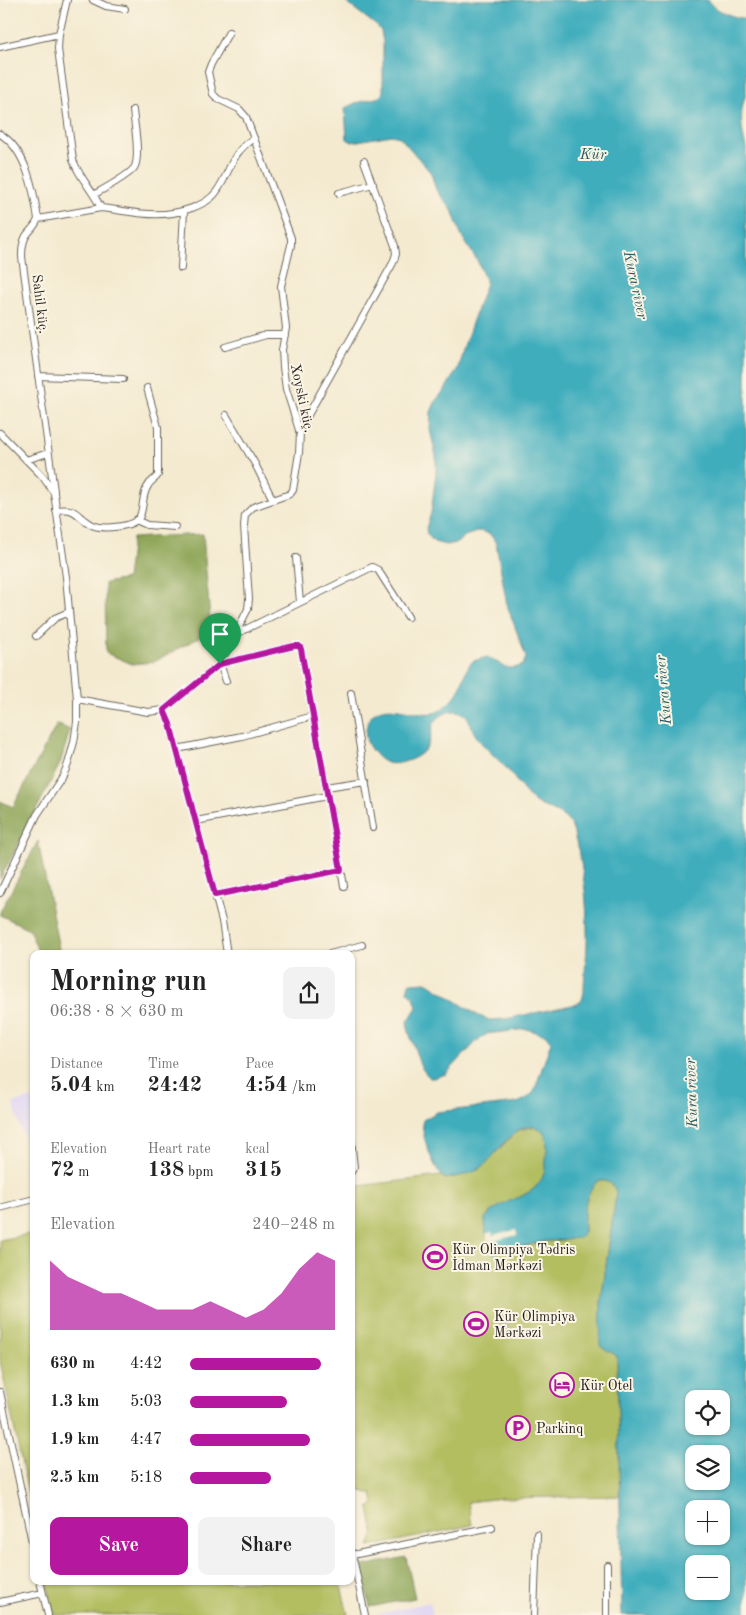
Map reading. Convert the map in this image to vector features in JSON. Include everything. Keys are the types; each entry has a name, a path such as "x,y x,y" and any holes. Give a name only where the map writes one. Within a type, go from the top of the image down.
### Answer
{"street":[{"path":"67,0 59,34 58,49 73,160 75,168 95,194 102,208"},
{"path":"93,0 106,6 125,9"},
{"name":"Xoyski küç.","path":"164,710 220,664 236,634 248,609 249,599 244,526 246,515 253,507 290,494 293,490 299,453 299,431 286,389 282,367 282,350 286,328 281,286 291,238 246,117 239,109 218,99 211,87 208,72 210,64 229,32"},
{"path":"0,47 59,34"},
{"path":"95,194 134,169 137,161 137,149 133,110"},
{"path":"0,134 17,151 28,171 38,218 102,208 164,215 184,211 210,200 218,191 236,154 254,138"},
{"path":"299,431 393,263 396,254 395,246 364,160"},
{"path":"339,193 372,184"},
{"path":"181,268 184,211"},
{"name":"Sahil küç.","path":"0,893 37,815 63,776 72,749 77,722 77,699 69,612 22,252 25,238 37,223 38,218"},
{"path":"225,347 266,335 285,336"},
{"path":"38,376 123,379"},
{"path":"56,510 67,508 73,510 90,524 104,528 116,527 136,520 140,516 149,484 158,475 158,427 147,388"},
{"path":"226,415 255,464 273,500"},
{"path":"0,433 43,477 54,493"},
{"path":"26,460 48,453"},
{"path":"136,520 147,524 175,527"},
{"path":"296,558 300,602"},
{"path":"236,634 372,568 378,570 408,617"},
{"path":"36,636 55,618 69,612"},
{"path":"226,681 220,664 272,650 299,646 301,649 344,886"},
{"path":"351,693 373,828"},
{"path":"77,699 148,712 164,710 177,749 196,821 215,895 226,950"},
{"path":"177,749 242,736 313,716"},
{"path":"326,787 366,780"},
{"path":"196,821 327,796"},
{"path":"215,895 341,870"},
{"path":"346,950 362,946"},
{"path":"0,1208 30,1199"},
{"path":"0,1392 30,1533"},
{"path":"355,1552 492,1527"},
{"path":"534,1615 537,1534"},
{"path":"606,1565 607,1615"},
{"path":"355,1567 365,1615"},
{"path":"41,1585 48,1615"},
{"path":"0,1602 43,1593"}],"shaded area":[{"path":"30,1099 30,1160 13,1103"},
{"path":"430,1602 433,1615 373,1615"}],"green space":[{"path":"203,534 211,631 154,662 132,664 106,653 105,583 127,579 132,538"},
{"path":"57,724 70,730 60,764 0,879 0,801 13,807"},
{"path":"38,841 59,950 37,950 29,929 0,915"},
{"name":"Kür Olimpiya Mərkəzi","path":"540,1128 546,1135 547,1159 544,1177 532,1190 490,1212 485,1218 486,1234 493,1254 541,1242 563,1240 584,1232 585,1203 590,1190 600,1180 614,1186 615,1189 616,1195 601,1302 617,1356 620,1496 501,1498 468,1502 472,1525 369,1547 374,1533 369,1508 374,1503 372,1494 355,1489 355,1184 359,1186 441,1176 445,1179 463,1175 480,1169 517,1131"},
{"path":"30,1234 30,1502 0,1361 0,1240"},
{"path":"406,1557 415,1598 370,1607 362,1566"},
{"path":"48,1585 341,1585 348,1615 54,1615"}],"water":[{"name":"Kür","path":"343,0 707,0 715,8 725,13 746,19 746,94 742,107 742,121 746,148 746,1615 622,1615 617,1356 600,1346 601,1302 616,1195 613,1186 606,1181 599,1180 590,1191 584,1211 584,1232 579,1238 541,1242 493,1254 486,1234 485,1218 504,1204 532,1190 539,1183 544,1173 546,1156 547,1142 544,1132 535,1127 526,1127 510,1137 478,1170 445,1179 432,1160 424,1134 423,1120 437,1112 517,1103 526,1099 534,1092 551,1042 546,1035 526,1029 487,1034 477,1041 446,1074 430,1078 419,1062 407,1023 417,1007 414,998 407,991 409,983 427,982 479,1016 490,1020 505,1019 577,1004 582,1000 584,992 587,947 586,908 581,861 569,823 560,815 535,802 527,795 508,770 478,739 465,715 456,711 440,716 433,725 429,742 424,751 415,758 403,762 387,763 377,757 366,740 366,730 370,718 377,711 386,708 428,713 437,712 444,707 458,691 466,670 473,661 487,657 508,668 512,668 523,665 526,657 507,605 496,543 490,534 480,531 465,536 457,543 446,545 434,542 427,534 426,528 431,513 436,472 436,456 430,430 431,412 436,400 458,368 486,283 478,262 461,235 452,210 436,190 431,173 400,137 391,135 352,142 347,139 345,108 355,103 380,97 383,92 383,42 381,31"}],"pier":[{"path":"516,1230 517,1235 488,1242 486,1234 492,1232 493,1235"}],"place":[{"name":"Kür Olimpiya Tədris İdman Mərkəzi","path":"435,1257"},
{"name":"Kür Olimpiya Mərkəzi","path":"476,1324"},
{"name":"Kür Otel","path":"562,1385"},
{"name":"Parkinq","path":"518,1428"}],"route":[{"path":"294,646 299,646 301,649 341,870 215,895 170,724 164,710 220,664 272,650 294,646"}],"water label":[{"name":"Kura river","path":"636,285"},
{"name":"Kura river","path":"663,690"},
{"name":"Kura river","path":"691,1093"}]}
